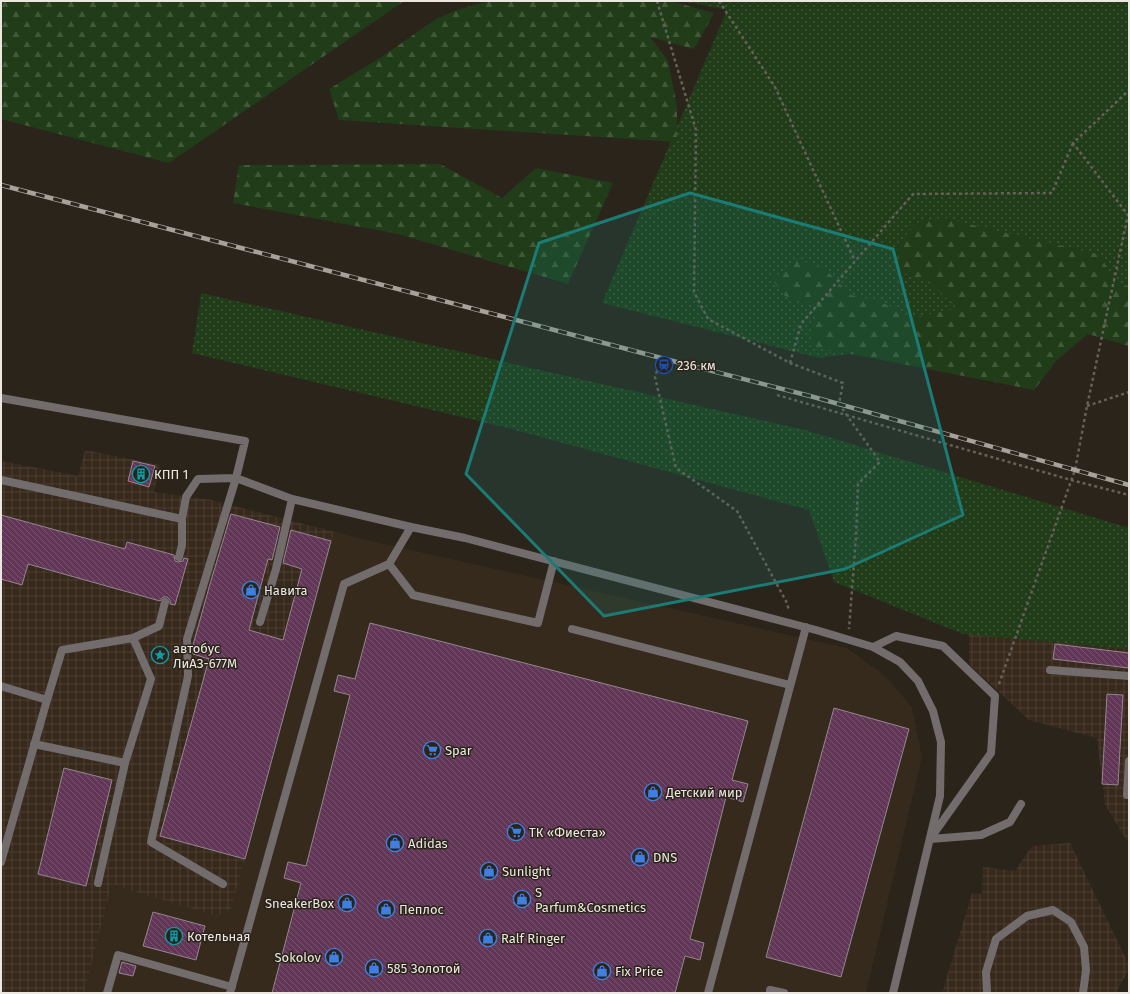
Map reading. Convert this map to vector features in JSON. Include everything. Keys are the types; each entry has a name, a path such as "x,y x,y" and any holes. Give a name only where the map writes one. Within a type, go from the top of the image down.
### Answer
{"lane":[{"path":"1,398 245,441 236,478 187,639 188,676 151,842 223,884"},
{"path":"179,557 182,545 182,519 186,497 198,479 236,478 292,499 464,538 806,627 873,647 900,662 918,681 933,711 941,742 940,796 893,993"},
{"path":"1,480 182,519"},
{"path":"260,622 276,569 292,499"},
{"path":"107,993 118,955 231,990 344,584 388,564 411,527"},
{"path":"388,564 413,595 538,623 554,561"},
{"path":"1,862 62,650 133,638 158,626 166,602"},
{"path":"708,993 806,627"},
{"path":"572,628 790,686"},
{"path":"873,647 896,636 943,646 995,696 991,753 930,838"},
{"path":"98,883 125,763 151,679 133,638"},
{"path":"1050,670 1129,676"},
{"path":"1,686 47,700"},
{"path":"34,744 125,763"},
{"path":"1129,761 1127,795 1129,794"},
{"path":"930,838 981,835 1010,822 1021,804"},
{"path":"987,993 986,972 996,939 1027,916 1053,910 1071,922 1084,947 1086,970 1083,993"},
{"path":"770,990 784,993"}],"path":[{"path":"657,1 696,130 694,292 708,319 790,363 843,383 839,404 880,462 858,484 856,537 848,640"},
{"path":"719,1 775,87 855,261"},
{"path":"790,363 801,324 913,194 1052,193 1073,142 1129,90"},
{"path":"995,696 1076,465 1087,406 1128,215 1073,142"},
{"path":"659,365 655,377 676,468 737,511 787,603 792,624"},
{"path":"1087,406 1129,392"},
{"path":"777,395 1071,480 1129,495"}],"highlighted area":[{"path":"690,193 893,249 963,515 845,569 604,616 466,474 539,243"}],"shaded area":[{"path":"85,450 160,465 154,492 211,500 334,532 231,909 217,916 112,884 84,993 1,993 1,461 78,476"},
{"path":"211,500 371,541 847,648 884,675 912,707 922,757 866,993 84,993"},
{"path":"969,623 1129,646 1129,844 1105,805 1097,738 1029,720 969,664"},
{"path":"1070,843 1129,965 1129,969 1116,993 942,993 972,893 982,894 983,867 1015,871 1032,846"}],"green space":[{"path":"1,1 404,1 169,163 1,119"},
{"path":"488,1 671,1 714,13 694,49 650,37 668,61 677,106 677,142 339,120 329,89 383,56 436,19 457,10"},
{"path":"682,1 1129,1 1129,315 819,358 602,303 727,10"},
{"path":"440,164 502,198 536,168 613,183 568,284 398,234 233,203 239,165"},
{"path":"943,218 1101,255 1114,285 1129,286 1129,346 1088,334 1057,360 1034,390 810,346 817,306 785,296 772,279 799,259 827,271 851,295 881,302 913,318 957,308 931,284 901,272 897,247 915,223"},
{"path":"201,293 805,430 1129,528 1129,649 963,634 834,582 809,510 508,428 192,353"}],"building":[{"name":"КПП 1","path":"133,461 155,466 149,487 128,481"},
{"path":"231,514 280,527 272,560 268,559 249,630 283,640 302,569 283,563 291,530 331,541 245,859 160,836 209,659 193,654 193,645"},
{"path":"1,515 125,549 127,542 174,555 175,561 178,562 183,561 184,558 188,559 175,605 170,604 170,600 167,597 163,597 160,601 28,564 22,585 1,579"},
{"name":"ТК «Фиеста»","path":"370,623 748,721 732,780 748,784 743,802 726,797 690,939 704,943 700,960 685,956 675,993 272,993 301,883 284,878 288,862 306,866 350,695 334,691 338,675 355,679"},
{"path":"1055,644 1129,653 1129,668 1053,659"},
{"path":"1107,694 1123,695 1118,785 1102,784"},
{"path":"834,708 909,729 841,977 766,957"},
{"path":"64,768 112,780 86,886 38,874"},
{"name":"Котельная","path":"153,912 205,926 196,960 143,946"},
{"path":"122,962 136,966 133,976 119,973"}],"railway":[{"path":"1,185 810,396 1129,485"}],"place":[{"name":"236 км","path":"664,365"},
{"name":"КПП 1","path":"141,474"},
{"name":"Навита","path":"251,590"},
{"name":"автобус ЛиАЗ-677М","path":"160,655"},
{"name":"Spar","path":"432,750"},
{"name":"Детский мир","path":"653,792"},
{"name":"ТК «Фиеста»","path":"516,832"},
{"name":"Adidas","path":"395,843"},
{"name":"DNS","path":"640,857"},
{"name":"Sunlight","path":"489,871"},
{"name":"S Parfum&Cosmetics","path":"522,899"},
{"name":"SneakerBox","path":"347,903"},
{"name":"Пеплос","path":"386,909"},
{"name":"Котельная","path":"174,936"},
{"name":"Ralf Ringer","path":"488,938"},
{"name":"Sokolov","path":"334,957"},
{"name":"585 Золотой","path":"374,968"},
{"name":"Fix Price","path":"602,971"}]}
